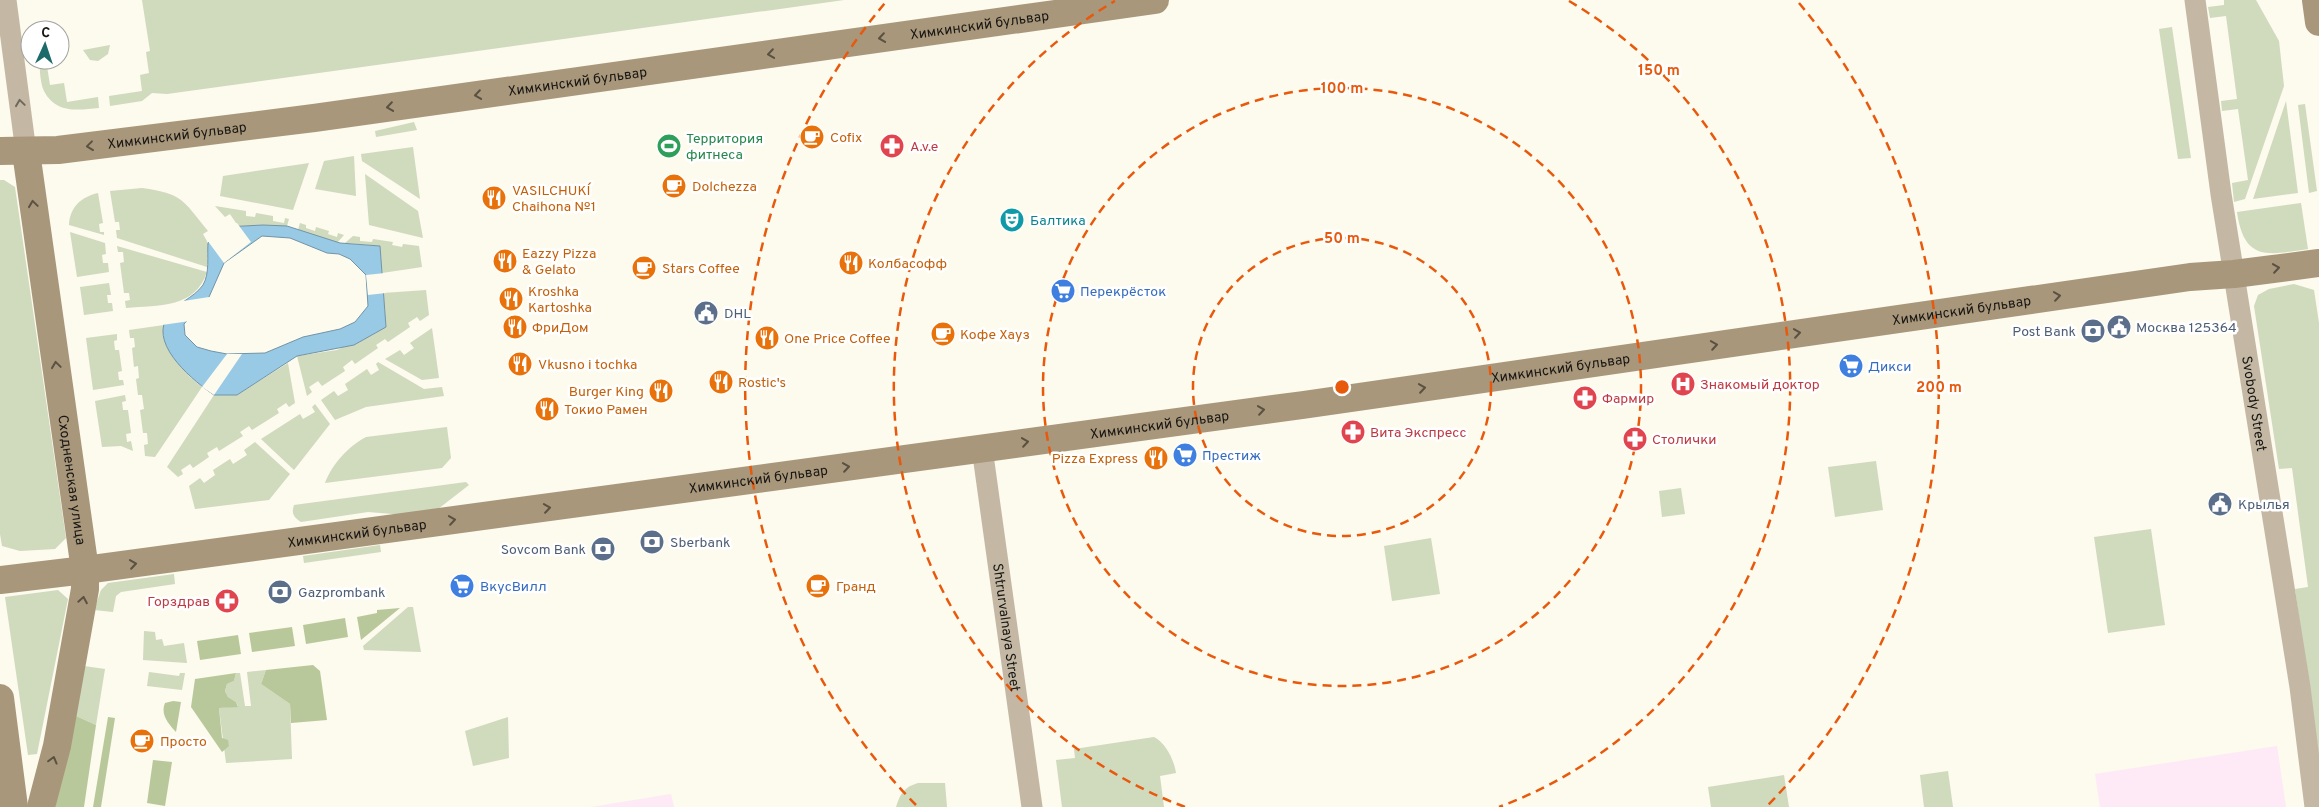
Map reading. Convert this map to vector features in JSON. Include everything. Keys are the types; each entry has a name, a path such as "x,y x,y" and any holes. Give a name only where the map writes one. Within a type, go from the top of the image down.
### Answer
{"main road":[{"name":"Химкинский бульвар","path":"13,151 58,150 323,116 1155,0"},
{"path":"2316,0 2319,22"},
{"name":"Сходненская улица","path":"13,151 85,570 86,589 59,736 41,807"},
{"name":"Химкинский бульвар","path":"0,580 1303,405 2181,278 2234,274 2319,262"},
{"path":"0,698 14,807"}],"street":[{"path":"6,0 13,151"},
{"name":"Svobody Street","path":"2195,0 2219,184 2300,687 2315,807"},
{"name":"Shtrurvalnaya Street","path":"982,448 1032,807"}],"shaded area":[{"path":"2277,746 2286,807 2100,807 2095,774"},
{"path":"671,794 674,807 591,807"}],"green space":[{"path":"142,0 844,0 167,94 152,93 142,101 110,106 109,96 142,91 140,75 149,73 146,52 150,51"},
{"path":"2224,0 2256,0 2279,41 2284,86 2245,199 2234,202 2232,183 2248,180 2238,109 2222,111 2221,101 2237,99 2226,16 2210,18 2208,7 2224,5"},
{"path":"2172,27 2191,158 2178,159 2159,29"},
{"path":"110,45 108,54 98,61 90,60 83,50"},
{"path":"40,70 48,70 50,85 64,83 67,102 98,97 99,108 76,110 61,107 49,98 44,91"},
{"path":"2286,101 2298,193 2253,199"},
{"path":"2305,104 2317,191 2309,193 2298,105"},
{"path":"414,122 417,130 376,137 375,131"},
{"path":"413,147 420,199 362,161 361,154"},
{"path":"354,156 356,196 315,189 324,161"},
{"path":"309,163 293,210 220,196 223,176"},
{"path":"365,174 418,211 423,238 369,225"},
{"path":"0,180 4,180 15,187 66,538 55,549 20,551 2,546 0,534"},
{"path":"142,188 174,196 187,205 208,231 203,234 208,243 207,267 117,238 116,230 120,230 119,222 115,222 110,191"},
{"path":"98,193 103,223 99,224 100,232 104,232 104,235 69,225 74,208 86,197"},
{"path":"2301,203 2308,249 2281,253 2260,252 2245,240 2240,228 2237,212"},
{"path":"215,206 246,211 246,216 255,217 256,213 273,216 273,221 284,223 285,218 289,219 287,226 238,226 230,214 225,217"},
{"path":"300,223 306,225 306,228 315,231 316,227 329,231 328,234 337,237 338,233 344,235 337,243 298,230"},
{"path":"70,232 105,243 106,254 102,255 103,263 108,263 109,272 77,277"},
{"path":"353,236 360,237 360,241 372,242 373,239 393,242 392,245 402,247 403,244 419,246 422,267 382,273 380,246 345,243"},
{"path":"117,246 207,272 194,293 185,299 163,305 126,308 125,301 130,300 129,293 124,293 120,263 124,262 123,252 118,252"},
{"path":"109,283 111,295 107,295 108,303 112,303 113,311 84,315 80,287"},
{"path":"2294,284 2314,290 2319,323 2319,761 2295,589 2308,587 2292,468 2279,469 2254,306 2258,295 2269,289"},
{"path":"426,290 429,315 420,321 417,317 408,323 410,327 388,342 385,339 376,345 378,348 355,364 352,360 343,367 345,371 322,386 318,381 309,387 312,392 307,396 297,356 337,350 386,327 383,293"},
{"path":"164,325 163,336 189,376 202,387 155,457 145,456 144,445 148,444 147,433 143,433 140,410 144,409 142,395 138,395 136,379 139,378 138,366 134,367 132,348 135,347 134,338 130,338 129,330"},
{"path":"432,328 439,378 422,380 385,359 400,350 404,355 414,348 410,343"},
{"path":"117,334 117,340 114,341 115,350 119,350 122,371 118,372 119,380 123,380 124,385 93,390 86,338"},
{"path":"378,362 424,389 442,387 444,396 366,407 335,420 321,400 334,391 338,396 348,390 345,384 367,369 371,375 379,370 376,364"},
{"path":"288,363 295,403 289,407 286,403 277,409 279,413 252,430 249,426 240,432 243,436 219,451 217,447 207,453 209,457 193,468 190,464 181,470 183,474 178,477 167,467 214,395 237,395"},
{"path":"125,395 126,401 122,402 123,410 128,410 131,433 126,434 127,442 131,441 133,451 121,446 102,447 95,401"},
{"path":"315,404 330,424 294,470 261,439 300,414 303,419 315,412 312,407"},
{"path":"447,427 451,458 442,468 325,483 332,469 342,456 353,445 366,437"},
{"path":"255,442 290,474 269,500 195,509 189,486 200,478 204,483 215,475 213,470 230,459 233,464 247,455 244,450"},
{"path":"1876,461 1883,510 1835,517 1828,467"},
{"path":"466,482 469,485 438,509 405,515 368,512 301,522 293,513 294,505"},
{"path":"1681,488 1685,514 1662,517 1659,491"},
{"path":"2151,529 2165,625 2108,633 2094,537"},
{"path":"1431,538 1440,594 1392,601 1384,546"},
{"path":"380,545 381,552 304,563 303,556"},
{"path":"174,574 175,584 121,592 116,596 113,612 94,610 101,590 108,583"},
{"path":"58,590 68,599 37,754 28,755 5,597"},
{"path":"408,607 413,607 421,652 364,650 363,646"},
{"path":"400,608 361,640 357,617 377,613 377,610"},
{"path":"345,618 348,637 306,644 303,625"},
{"path":"292,627 295,646 252,652 249,633"},
{"path":"144,631 155,632 156,640 162,639 164,646 184,643 187,663 143,660"},
{"path":"238,635 241,654 200,660 197,641"},
{"path":"313,665 320,671 327,720 291,723 290,704 261,684 266,670"},
{"path":"84,666 105,669 96,725 74,715"},
{"path":"266,670 261,684 290,704 292,759 226,763 219,708 238,706 236,702 228,697 225,691 227,684 234,681 236,673 240,673 245,706 251,706 247,672"},
{"path":"149,672 179,676 180,673 185,673 182,690 147,686"},
{"path":"236,673 234,681 227,684 225,691 228,697 236,702 238,707 219,708 222,738 228,740 229,746 222,752 191,707 195,679"},
{"path":"181,702 176,732 164,715 165,703"},
{"path":"74,715 96,725 84,807 55,807"},
{"path":"108,717 115,718 101,807 93,807"},
{"path":"508,717 509,758 473,766 465,731"},
{"path":"1154,737 1169,752 1176,773 1160,776 1164,807 1062,807 1056,760 1075,758 1074,749"},
{"path":"153,760 172,762 165,806 147,803"},
{"path":"1948,771 1953,807 1924,807 1920,775"},
{"path":"1784,775 1789,807 1711,807 1708,787"},
{"path":"918,783 945,783 947,807 896,807 903,792"}],"water":[{"path":"287,226 340,243 380,246 386,327 354,345 297,356 237,395 214,395 196,382 177,363 165,341 163,330 166,319 170,314 203,285 207,270 208,243 226,227","holes":["262,236 290,238 327,253 339,254 350,259 366,275 368,306 355,322 340,329 303,337 265,353 227,354 197,347 185,335 184,324 209,297 224,263"]}],"pier":[{"path":"237,223 251,242 224,263 207,240 215,231 225,225"},
{"path":"385,273 386,293 368,295 366,275"},
{"path":"209,297 210,300 190,321 162,325 164,317 177,302"},
{"path":"227,354 242,354 214,395 202,387"}],"place":[{"name":"Cofix","path":"812,137"},
{"name":"Территория фитнеса","path":"669,146"},
{"name":"A.v.e","path":"892,146"},
{"name":"Dolchezza","path":"674,186"},
{"name":"VASILCHUKÍ Chaihona №1","path":"494,198"},
{"name":"Балтика","path":"1012,220"},
{"name":"Eazzy Pizza & Gelato","path":"505,261"},
{"name":"Колбасофф","path":"851,263"},
{"name":"Stars Coffee","path":"644,268"},
{"name":"Перекрёсток","path":"1063,291"},
{"name":"Kroshka Kartoshka","path":"511,299"},
{"name":"DHL","path":"706,313"},
{"name":"ФриДом","path":"515,327"},
{"name":"Москва 125364","path":"2119,327"},
{"name":"Post Bank","path":"2093,331"},
{"name":"Кофе Хауз","path":"943,334"},
{"name":"One Price Coffee","path":"767,338"},
{"name":"Vkusno i tochka","path":"520,364"},
{"name":"Дикси","path":"1851,366"},
{"name":"Rostic's","path":"721,382"},
{"name":"Знакомый доктор","path":"1683,384"},
{"name":"Burger King","path":"661,391"},
{"name":"Фармир","path":"1585,398"},
{"name":"Токио Рамен","path":"547,409"},
{"name":"Вита Экспресс","path":"1353,432"},
{"name":"Столички","path":"1635,439"},
{"name":"Престиж","path":"1185,455"},
{"name":"Pizza Express","path":"1156,458"},
{"name":"Крылья","path":"2220,504"},
{"name":"Sberbank","path":"652,542"},
{"name":"Sovcom Bank","path":"603,549"},
{"name":"ВкусВилл","path":"462,586"},
{"name":"Гранд","path":"818,586"},
{"name":"Gazprombank","path":"280,592"},
{"name":"Горздрав","path":"227,601"},
{"name":"Просто","path":"142,741"}]}
